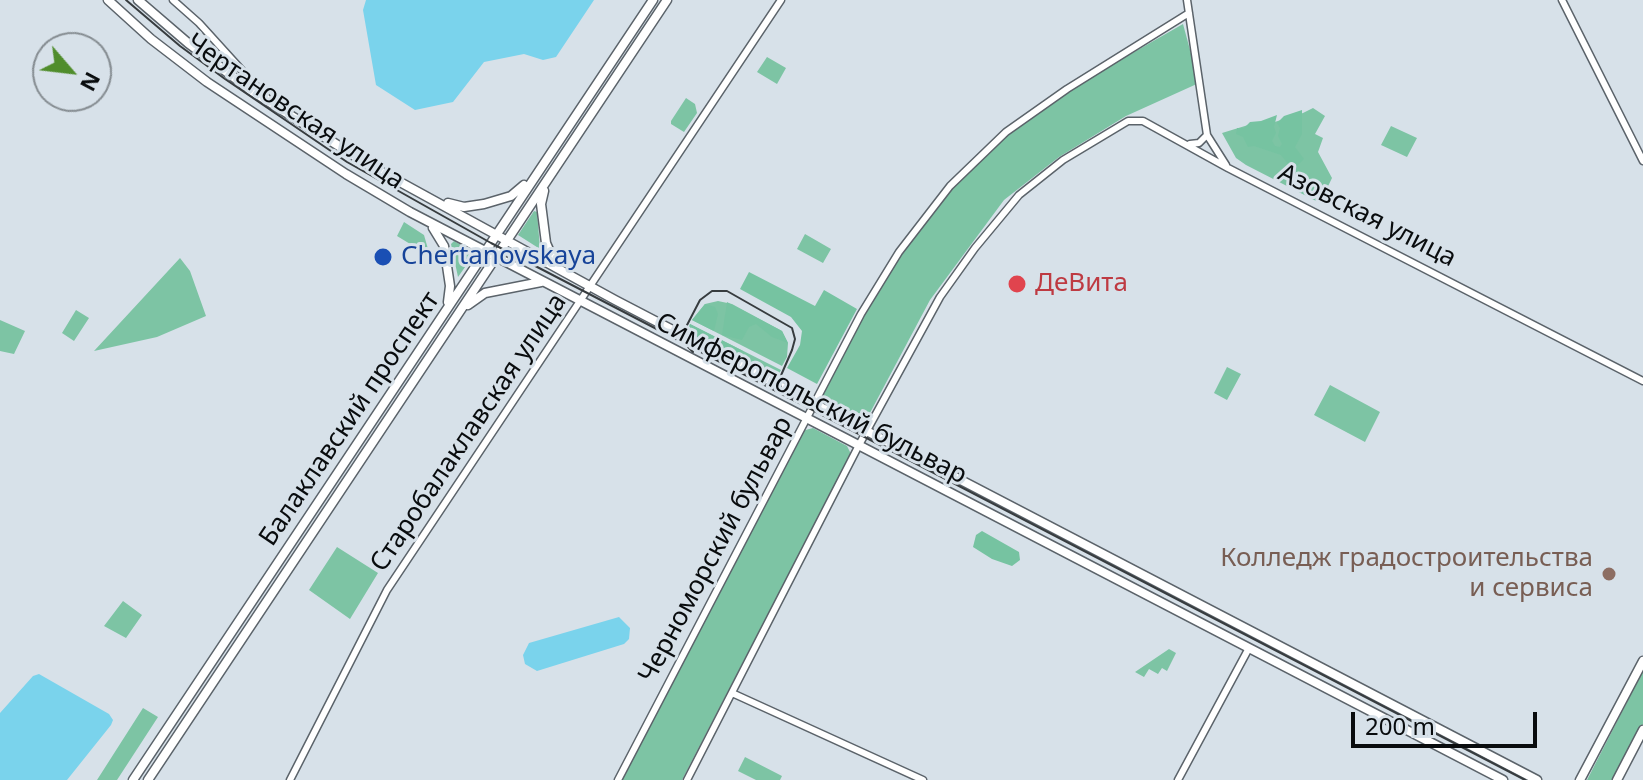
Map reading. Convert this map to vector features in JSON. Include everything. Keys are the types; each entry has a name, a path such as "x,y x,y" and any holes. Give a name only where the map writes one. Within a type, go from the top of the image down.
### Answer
{"main road":[{"name":"Чертановская улица","path":"108,0 151,39 252,113 356,181 427,221"},
{"name":"Чертановская улица","path":"138,0 209,60 273,105 369,165 438,201"},
{"name":"Балаклавский проспект","path":"133,780 653,0"},
{"name":"Балаклавский проспект","path":"148,780 454,320 495,253 507,240 667,0"},
{"path":"555,169 544,189 541,204 546,243 557,267"},
{"path":"438,201 471,206 511,196 539,170"},
{"name":"Симферопольский бульвар","path":"438,201 591,286 1537,780"},
{"name":"Симферопольский бульвар","path":"427,221 485,253 495,253 581,302 1503,780"},
{"path":"427,221 444,246 450,297 443,314"},
{"path":"495,253 497,234"},
{"path":"454,320 485,293 543,282"},
{"path":"1177,612 1186,596"},
{"path":"1580,780 1643,661"},
{"path":"1617,780 1643,730"}],"street":[{"path":"173,0 188,6 273,105"},
{"name":"Старобалаклавская улица","path":"290,780 387,590 781,0"},
{"path":"1187,0 1207,135 1228,168"},
{"path":"1562,0 1643,161"},
{"name":"Черноморский бульвар","path":"618,780 861,314 899,252 950,186 1006,132 1067,89 1189,13"},
{"path":"587,100 590,106 598,104"},
{"path":"687,780 859,445 940,297 1019,195 1063,160 1128,121 1143,121 1228,168"},
{"path":"1186,144 1199,143 1207,135"},
{"name":"Азовская улица","path":"1228,168 1643,381"},
{"path":"457,294 465,292 466,301"},
{"path":"292,541 292,549 302,548"},
{"path":"1178,780 1249,648"},
{"path":"206,670 214,669 215,678"},
{"path":"732,693 923,780"}],"green space":[{"path":"1183,24 1199,83 1126,116 1059,157 1004,200 930,300 863,426 827,407 822,397 864,316 902,254 953,188 1008,135 1068,90"},
{"path":"767,57 786,68 777,84 757,72"},
{"path":"686,98 695,104 697,113 684,132 671,121"},
{"path":"1313,108 1325,116 1315,134 1323,138 1318,152 1332,178 1320,203 1236,158 1222,133 1258,122 1262,126"},
{"path":"1302,110 1302,134 1295,147 1304,159 1297,166 1289,165 1281,155 1248,147 1243,137 1236,134 1237,128 1277,115 1276,133 1272,141 1280,147 1277,123 1284,116"},
{"path":"1391,126 1417,138 1407,157 1381,145"},
{"path":"534,211 537,212 540,249 518,235"},
{"path":"404,222 424,235 430,256 397,236"},
{"path":"805,234 831,249 823,263 797,249"},
{"path":"454,241 475,253 458,277 451,244"},
{"path":"180,258 190,271 206,316 157,337 94,351"},
{"path":"749,272 815,306 824,290 857,309 817,384 787,368 800,345 802,331 791,317 740,289"},
{"path":"718,301 732,304 782,331 788,343 787,357 782,366 692,320 705,304"},
{"path":"727,302 782,331 788,343 772,337 756,324 749,327 742,340 722,335"},
{"path":"705,304 715,307 718,314 714,331 692,320"},
{"path":"76,310 89,318 74,341 62,333"},
{"path":"0,320 25,331 14,354 0,351"},
{"path":"690,324 781,370 776,379 691,335 688,330"},
{"path":"690,324 743,351 733,356 691,335 688,330"},
{"path":"1227,367 1241,374 1227,400 1214,393"},
{"path":"1330,385 1380,412 1365,442 1314,415"},
{"path":"813,428 847,446 851,454 682,780 621,780 802,431"},
{"path":"982,531 1019,552 1020,560 1012,566 992,559 973,547 976,535"},
{"path":"337,547 378,573 350,619 309,590"},
{"path":"123,601 142,615 126,638 104,626"},
{"path":"1169,649 1176,653 1167,671 1162,668 1158,674 1149,669 1144,677 1135,672"},
{"path":"1643,671 1643,724 1614,780 1587,780"},
{"path":"143,708 158,717 117,780 97,780"},
{"path":"745,757 782,776 780,780 756,780 738,771"}],"water":[{"path":"366,0 594,0 556,57 543,60 524,54 484,62 453,102 415,110 376,85 363,10"},
{"path":"619,617 630,628 629,639 624,644 537,671 525,664 523,655 529,643"},
{"path":"39,674 109,714 113,720 67,780 0,780 0,713 33,676"}],"tram line":[{"path":"126,0 225,79 347,162 491,243 1525,780"},
{"path":"693,352 688,347 686,327 700,300 712,291 727,291 792,328 795,339 779,380 782,392 788,398"}],"place":[{"name":"Chertanovskaya","path":"383,257"},
{"name":"ДеВита","path":"1017,284"},
{"name":"Колледж градостроительства и сервиса","path":"1609,574"}]}
